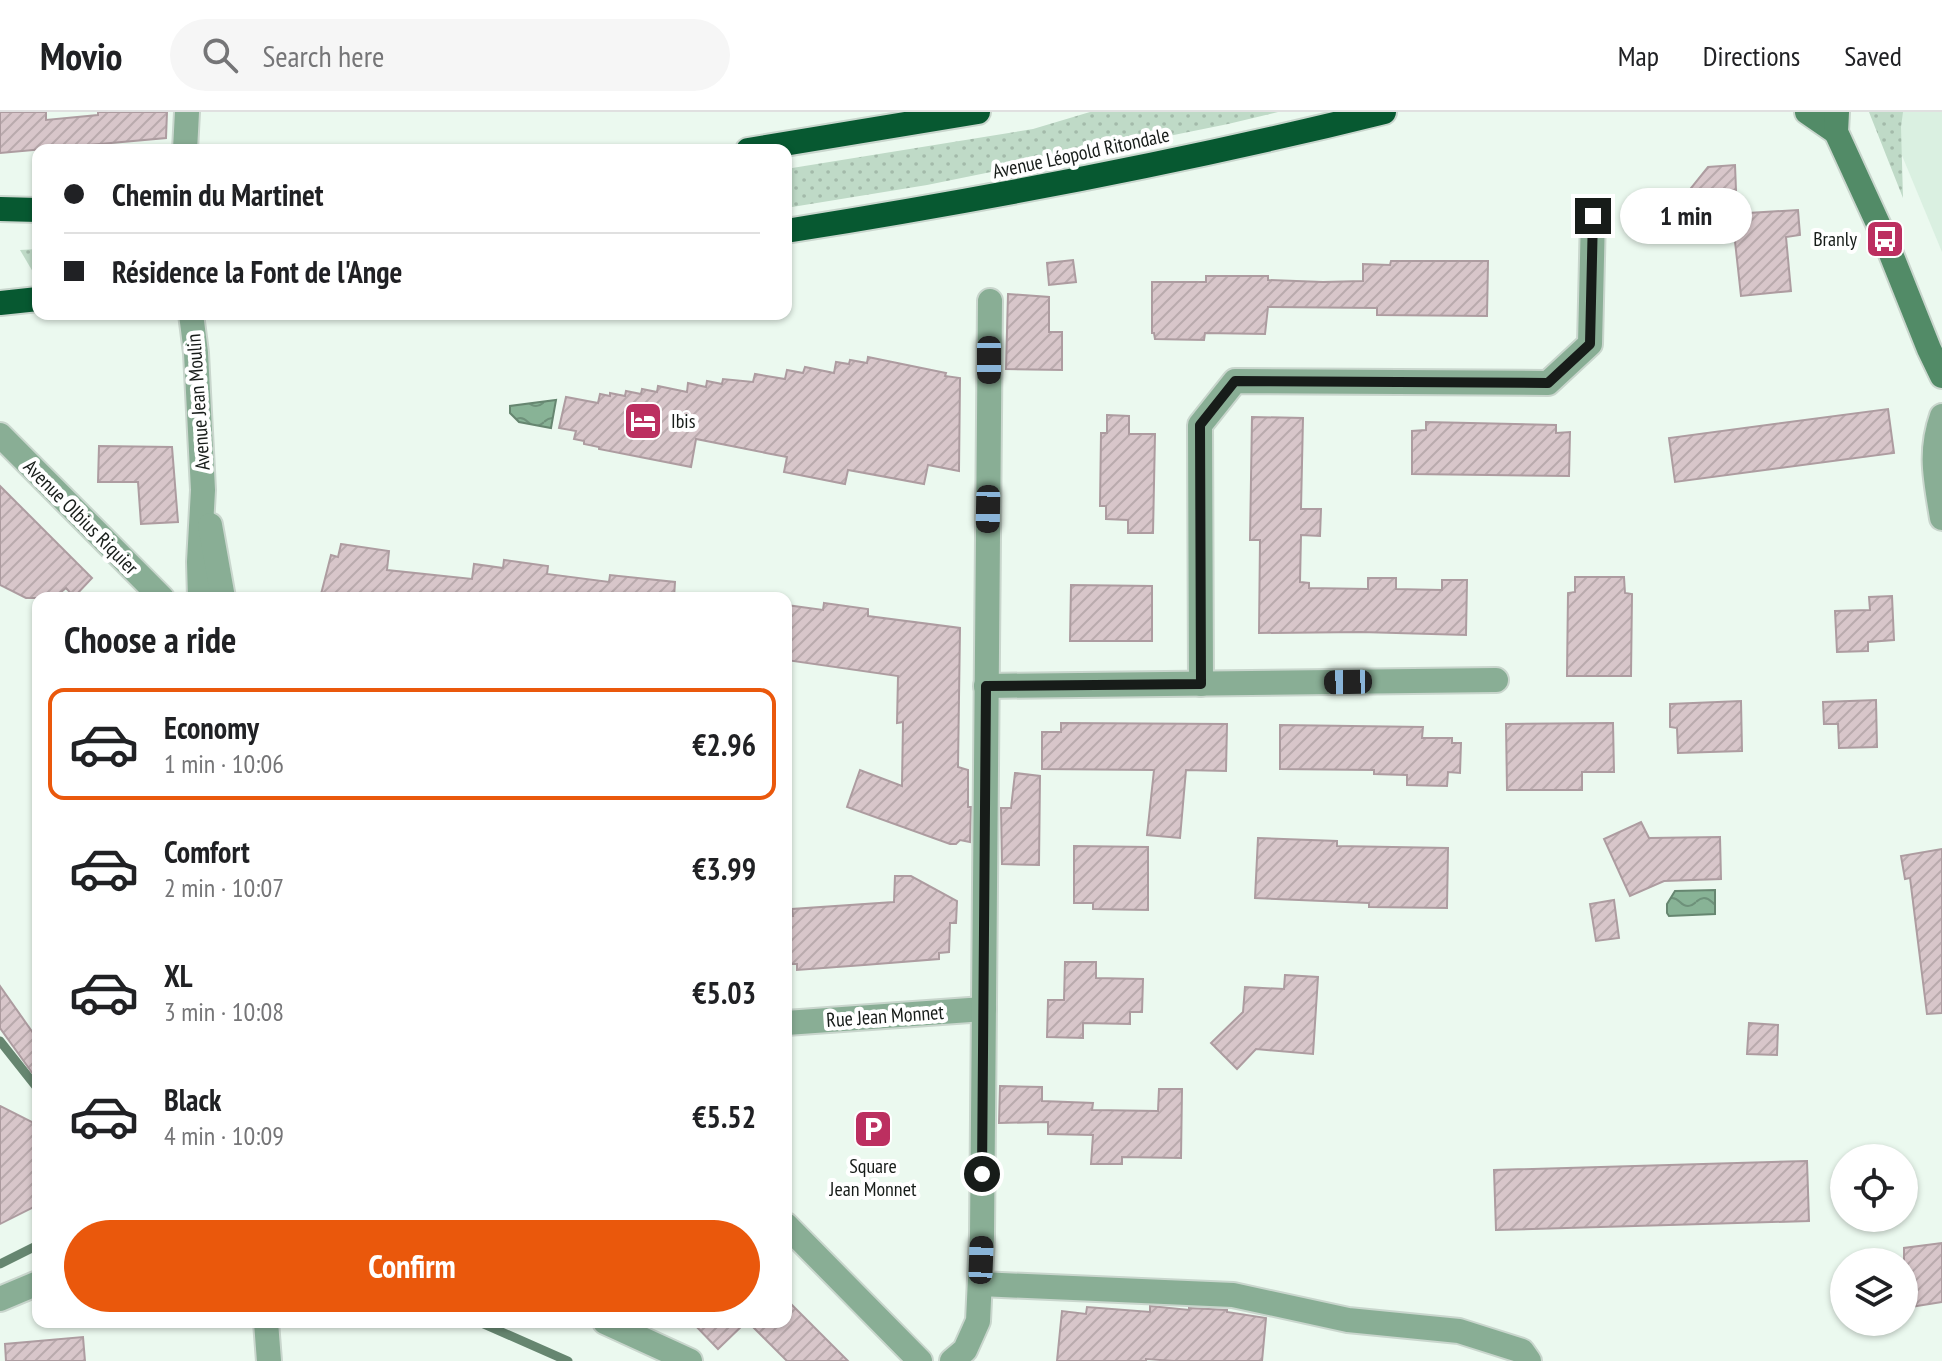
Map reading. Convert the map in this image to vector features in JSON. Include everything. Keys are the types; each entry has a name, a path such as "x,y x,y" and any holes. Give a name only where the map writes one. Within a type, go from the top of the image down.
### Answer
{"highway":[{"path":"784,144 978,112"},
{"name":"Avenue Léopold Ritondale","path":"792,230 965,202 1300,133 1384,112"},
{"path":"0,209 32,210"},
{"path":"0,303 32,300"}],"street":[{"path":"185,144 187,112 195,112"},
{"path":"1807,112 1836,122 1942,376"},
{"path":"1201,684 1200,425 1235,381 1548,383 1590,344 1593,216"},
{"path":"952,1361 965,1350 978,1321 980,1284 990,301"},
{"name":"Avenue Jean Moulin","path":"192,320 203,490 200,592"},
{"path":"1942,416 1936,434 1933,462 1942,518"},
{"name":"Avenue Olbius Riquier","path":"0,435 156,592"},
{"name":"Avenue Jean Moulin","path":"203,490 222,592"},
{"path":"986,686 1496,680"},
{"name":"Rue Jean Monnet","path":"792,1023 984,1009"},
{"path":"792,1231 920,1361"},
{"path":"980,1284 1233,1295 1348,1320 1459,1331 1522,1351 1529,1361"},
{"path":"0,1299 32,1286"},
{"path":"266,1328 269,1361"},
{"path":"618,1328 690,1361"}],"shaded area":[{"path":"1090,112 1278,112 927,185 792,207 792,168 1033,129"},
{"path":"1869,112 1903,112 1903,198"},
{"path":"1899,112 1942,112 1942,252 1891,129"},
{"path":"32,249 32,270 20,250"}],"water":[{"path":"556,400 551,428 519,422 510,413 510,406"},
{"path":"1715,890 1715,914 1669,916 1667,913 1667,904 1675,891"}],"building":[{"path":"0,112 46,112 46,120 98,115 98,112 167,112 166,138 100,144 32,144 32,150 0,153"},
{"path":"1735,165 1736,190 1687,193 1708,167"},
{"path":"1798,210 1800,235 1786,237 1791,291 1741,296 1732,214"},
{"path":"1073,260 1076,282 1049,285 1047,263"},
{"path":"1391,261 1488,261 1487,316 1377,315 1377,308 1268,307 1265,334 1205,333 1204,340 1155,339 1152,333 1152,282 1206,282 1206,276 1363,281 1363,264 1390,265"},
{"path":"1008,294 1049,297 1049,332 1062,332 1062,370 1006,369"},
{"path":"868,357 960,378 959,471 928,465 924,484 848,470 845,484 784,472 787,457 696,439 691,467 599,449 574,439 576,431 559,428 566,397 598,403 600,394 625,396 626,391 641,394 642,389 657,392 658,386 687,392 688,383 706,387 707,381 722,384 723,379 753,382 755,374 785,379 787,370 803,373 805,367 834,373 836,362 849,364 850,360 867,363"},
{"path":"1888,409 1894,453 1675,482 1669,438"},
{"path":"1107,415 1129,416 1129,434 1155,434 1153,533 1128,533 1128,520 1106,519 1106,506 1100,506 1101,433 1107,433"},
{"path":"1252,417 1303,418 1301,509 1321,509 1320,536 1301,535 1300,582 1309,583 1309,588 1368,589 1368,578 1396,578 1396,589 1442,590 1442,580 1467,580 1466,635 1259,633 1260,540 1250,540"},
{"path":"1426,422 1556,425 1556,433 1570,432 1569,476 1412,474 1412,431 1426,430"},
{"path":"99,446 172,447 178,522 141,524 138,482 98,482"},
{"path":"0,486 92,578 79,592 70,592 66,588 61,592 32,592 32,598 0,585"},
{"path":"341,544 389,551 387,570 472,579 474,564 503,568 504,560 548,566 547,574 609,582 610,575 675,582 674,592 322,592 331,555 338,557"},
{"path":"1575,577 1624,577 1625,593 1632,594 1631,676 1567,676 1568,593 1575,592"},
{"path":"1071,585 1152,586 1152,641 1070,641"},
{"path":"1892,596 1894,640 1868,642 1868,651 1837,652 1835,611 1870,610 1869,597"},
{"path":"824,603 868,609 868,616 960,628 958,767 968,770 970,842 960,840 950,844 847,807 860,770 902,786 903,722 897,723 898,676 792,661 792,606 823,610"},
{"path":"1876,700 1877,747 1839,748 1838,724 1824,724 1823,702"},
{"path":"1741,701 1742,751 1678,753 1677,728 1670,727 1670,704"},
{"path":"1061,723 1227,724 1226,771 1186,770 1180,838 1147,835 1154,770 1042,769 1042,732 1061,732"},
{"path":"1613,723 1614,772 1582,772 1582,790 1507,790 1506,724"},
{"path":"1280,725 1423,727 1422,738 1452,738 1452,743 1461,743 1460,773 1448,772 1447,786 1407,785 1407,775 1374,774 1374,770 1280,769"},
{"path":"1015,773 1040,776 1039,865 1002,864 1001,808 1011,808"},
{"path":"1641,822 1649,838 1720,837 1721,879 1664,881 1630,896 1604,839"},
{"path":"1258,838 1337,841 1337,846 1448,848 1447,908 1369,907 1369,903 1255,898"},
{"path":"1074,846 1148,847 1148,910 1093,909 1093,903 1074,903"},
{"path":"1942,849 1942,1013 1927,1014 1910,878 1905,879 1901,856"},
{"path":"895,876 911,876 957,901 956,923 950,923 949,952 939,953 939,959 797,970 797,964 792,964 792,909 894,902"},
{"path":"1614,900 1619,938 1596,941 1590,904"},
{"path":"1065,962 1096,962 1096,978 1143,979 1142,1012 1130,1012 1130,1024 1083,1023 1083,1038 1047,1037 1048,1000 1064,1000"},
{"path":"1285,975 1318,977 1313,1054 1256,1049 1237,1069 1211,1043 1243,1012 1245,987 1284,989"},
{"path":"0,986 32,1031 32,1073 0,1028"},
{"path":"1749,1023 1778,1025 1777,1055 1747,1054"},
{"path":"1000,1086 1042,1087 1042,1101 1093,1103 1092,1110 1158,1111 1159,1089 1182,1089 1181,1158 1122,1157 1122,1164 1091,1164 1093,1135 1048,1134 1048,1122 999,1123"},
{"path":"0,1106 32,1122 32,1208 0,1224"},
{"path":"1807,1161 1809,1221 1496,1230 1494,1170"},
{"path":"1942,1243 1942,1302 1918,1306 1918,1248 1904,1248"},
{"path":"792,1305 848,1361 787,1361 754,1328 792,1328"},
{"path":"1150,1306 1227,1310 1266,1318 1262,1361 1057,1361 1062,1311 1086,1314 1087,1307 1150,1312"},
{"path":"698,1328 740,1328 718,1349"},
{"path":"83,1337 85,1361 6,1361 5,1344"}],"waterway":[{"path":"0,1041 32,1081"},
{"path":"0,1264 32,1248"},
{"path":"493,1328 568,1361"}],"place":[{"name":"Branly","path":"1885,239"},
{"name":"Ibis","path":"643,421"},
{"name":"Square Jean Monnet","path":"873,1129"}],"route":[{"path":"982,1174 986,686 1201,684 1200,425 1235,381 1548,383 1590,344 1593,216"}]}
